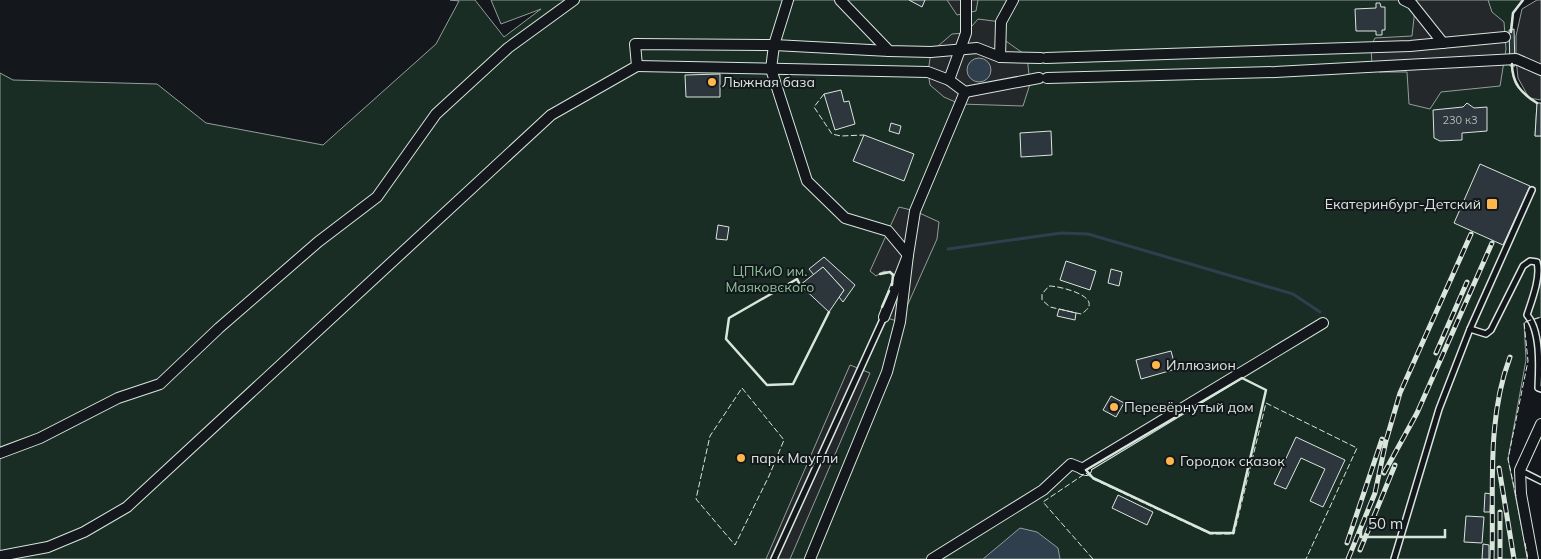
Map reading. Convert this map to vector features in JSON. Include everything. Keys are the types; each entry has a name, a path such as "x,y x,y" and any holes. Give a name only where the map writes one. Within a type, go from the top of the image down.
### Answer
{"street":[{"path":"0,453 40,438 118,398 160,384 219,328 318,242 377,197 436,114 443,107 508,48 574,0"},
{"path":"788,0 774,45 772,69 808,181 845,218 888,231 908,255"},
{"path":"840,0 889,51"},
{"path":"949,80 966,33 966,0"},
{"path":"1000,57 1001,22 1013,0"},
{"path":"1404,0 1412,4 1443,43"},
{"path":"637,66 635,44 774,45 889,51 977,48 1000,57 1043,58 1410,46 1505,37"},
{"path":"0,556 48,547 84,532 127,507 551,115 637,66 928,72 949,80 965,92 1043,78 1275,72 1516,60 1541,70"},
{"path":"810,559 887,372 900,322 915,210 965,92"},
{"path":"884,317 908,255"},
{"path":"932,559 1043,490 1071,464 1084,469 1323,323"},
{"path":"1533,559 1521,494 1520,470 1541,424"}],"lane":[{"path":"1394,559 1434,422 1470,329 1532,190"},
{"path":"1470,329 1486,334 1491,330 1523,266 1530,261 1537,262 1540,269 1539,276 1527,315 1532,320 1539,356 1538,388 1541,389"},
{"path":"774,559 884,317"},
{"path":"1520,470 1541,481"}],"green space":[{"name":"ЦПКиО им. Маяковского","path":"450,0 475,0 504,37 541,9 501,24 491,0 1523,0 1515,10 1512,18 1510,38 1511,61 1516,85 1525,95 1537,103 1535,136 1541,136 1541,317 1524,323 1526,360 1508,459 1528,559 0,559 0,73 13,80 157,84 206,123 323,145 436,44 459,1"}],"shaded area":[{"path":"947,0 978,0 976,11 957,15"},
{"path":"1416,0 1488,0 1492,12 1504,22 1506,49 1500,86 1441,92 1430,109 1409,104 1407,72 1379,72 1372,66 1371,46 1375,38 1412,36"},
{"path":"1537,0 1541,0 1541,100 1529,98 1518,78 1516,59 1516,36 1522,9"},
{"path":"978,19 1001,22 1003,39 1027,56 1030,84 1023,106 960,104 944,97 930,85 928,72 931,52 952,34 966,33"},
{"path":"899,207 915,211 939,222 937,239 900,322 884,317 895,278 894,274 884,271 876,276 870,271"},
{"path":"850,365 870,373 790,559 766,559"}],"water":[{"path":"979,58 988,61 991,70 988,79 979,82 970,79 967,70 970,61"},
{"path":"1020,528 1037,532 1058,548 1060,559 983,559"}],"building":[{"path":"909,0 925,0 922,7"},
{"path":"1376,3 1380,3 1381,7 1385,7 1385,30 1382,30 1382,35 1376,35 1376,31 1356,31 1355,9 1376,8"},
{"path":"1514,29 1515,66 1510,66 1509,30"},
{"path":"720,74 720,97 686,97 685,75"},
{"path":"841,90 844,102 849,101 855,124 835,130 824,94"},
{"path":"1467,103 1474,108 1487,107 1487,131 1462,133 1462,140 1440,141 1434,138 1433,110 1463,107"},
{"path":"1537,103 1541,103 1541,136 1535,136"},
{"path":"891,123 901,126 899,134 889,131"},
{"path":"1051,131 1052,155 1021,157 1020,133"},
{"path":"864,135 914,154 904,181 853,161"},
{"name":"Екатеринбург-Детский","path":"1480,164 1530,186 1503,245 1454,223"},
{"path":"718,225 729,227 727,240 716,239"},
{"path":"824,257 855,285 843,302 839,297 844,290 823,267 814,275 809,269"},
{"path":"1066,261 1096,271 1090,290 1060,280"},
{"path":"823,267 844,290 829,312 800,285"},
{"path":"1111,269 1122,272 1119,286 1108,283"},
{"path":"1059,309 1076,313 1075,320 1057,316"},
{"name":"Иллюзион","path":"1171,351 1176,369 1141,379 1136,360"},
{"name":"Перевёрнутый дом","path":"1111,396 1124,403 1116,417 1103,410"},
{"path":"1296,437 1345,460 1323,507 1310,501 1325,469 1301,458 1286,489 1274,484"},
{"path":"1485,493 1491,494 1490,512 1484,512"},
{"path":"1118,495 1153,512 1147,525 1112,508"},
{"path":"1466,516 1484,517 1482,543 1464,542"},
{"path":"1483,544 1489,545 1489,559 1482,559"}],"waterway":[{"path":"948,249 1061,233 1088,234 1293,294 1320,312"}],"railway":[{"path":"1348,559 1375,493 1386,441 1400,393 1471,234"},
{"path":"1384,473 1417,413 1492,243"},
{"path":"1436,353 1467,282"},
{"path":"1492,559 1494,431 1502,381 1510,357"},
{"path":"1347,543 1382,439"},
{"path":"1360,550 1395,465"},
{"path":"1499,468 1514,559"},
{"path":"1500,512 1500,559"}],"fence":[{"path":"824,94 814,107 832,134 841,136 864,135"},
{"path":"1049,286 1063,288 1080,294 1089,303 1088,308 1081,314 1050,307 1042,300 1042,294 1049,286"},
{"path":"1516,496 1508,459 1528,361 1524,322 1541,317"},
{"path":"742,388 784,440 769,476 735,545 696,499 710,436 742,388"},
{"path":"1093,559 1043,502 1086,473 1093,479 1210,534 1234,534 1266,403 1357,448 1306,559"},
{"path":"1525,543 1528,559"}],"wall":[{"path":"1511,32 1513,13 1523,0"},
{"path":"1512,64 1512,71 1518,87 1537,103"},
{"path":"880,274 890,272 893,275 892,285"},
{"path":"800,285 797,279 729,318 726,339 767,385 793,384 829,312"},
{"path":"882,307 889,291"},
{"path":"1242,378 1266,390 1233,533 1210,533 1093,478 1086,470 1242,378"}],"place":[{"name":"Лыжная база","path":"712,82"},
{"name":"Екатеринбург-Детский","path":"1492,204"},
{"name":"Иллюзион","path":"1156,365"},
{"name":"Перевёрнутый дом","path":"1114,407"},
{"name":"парк Маугли","path":"741,458"},
{"name":"Городок сказок","path":"1170,461"}]}
